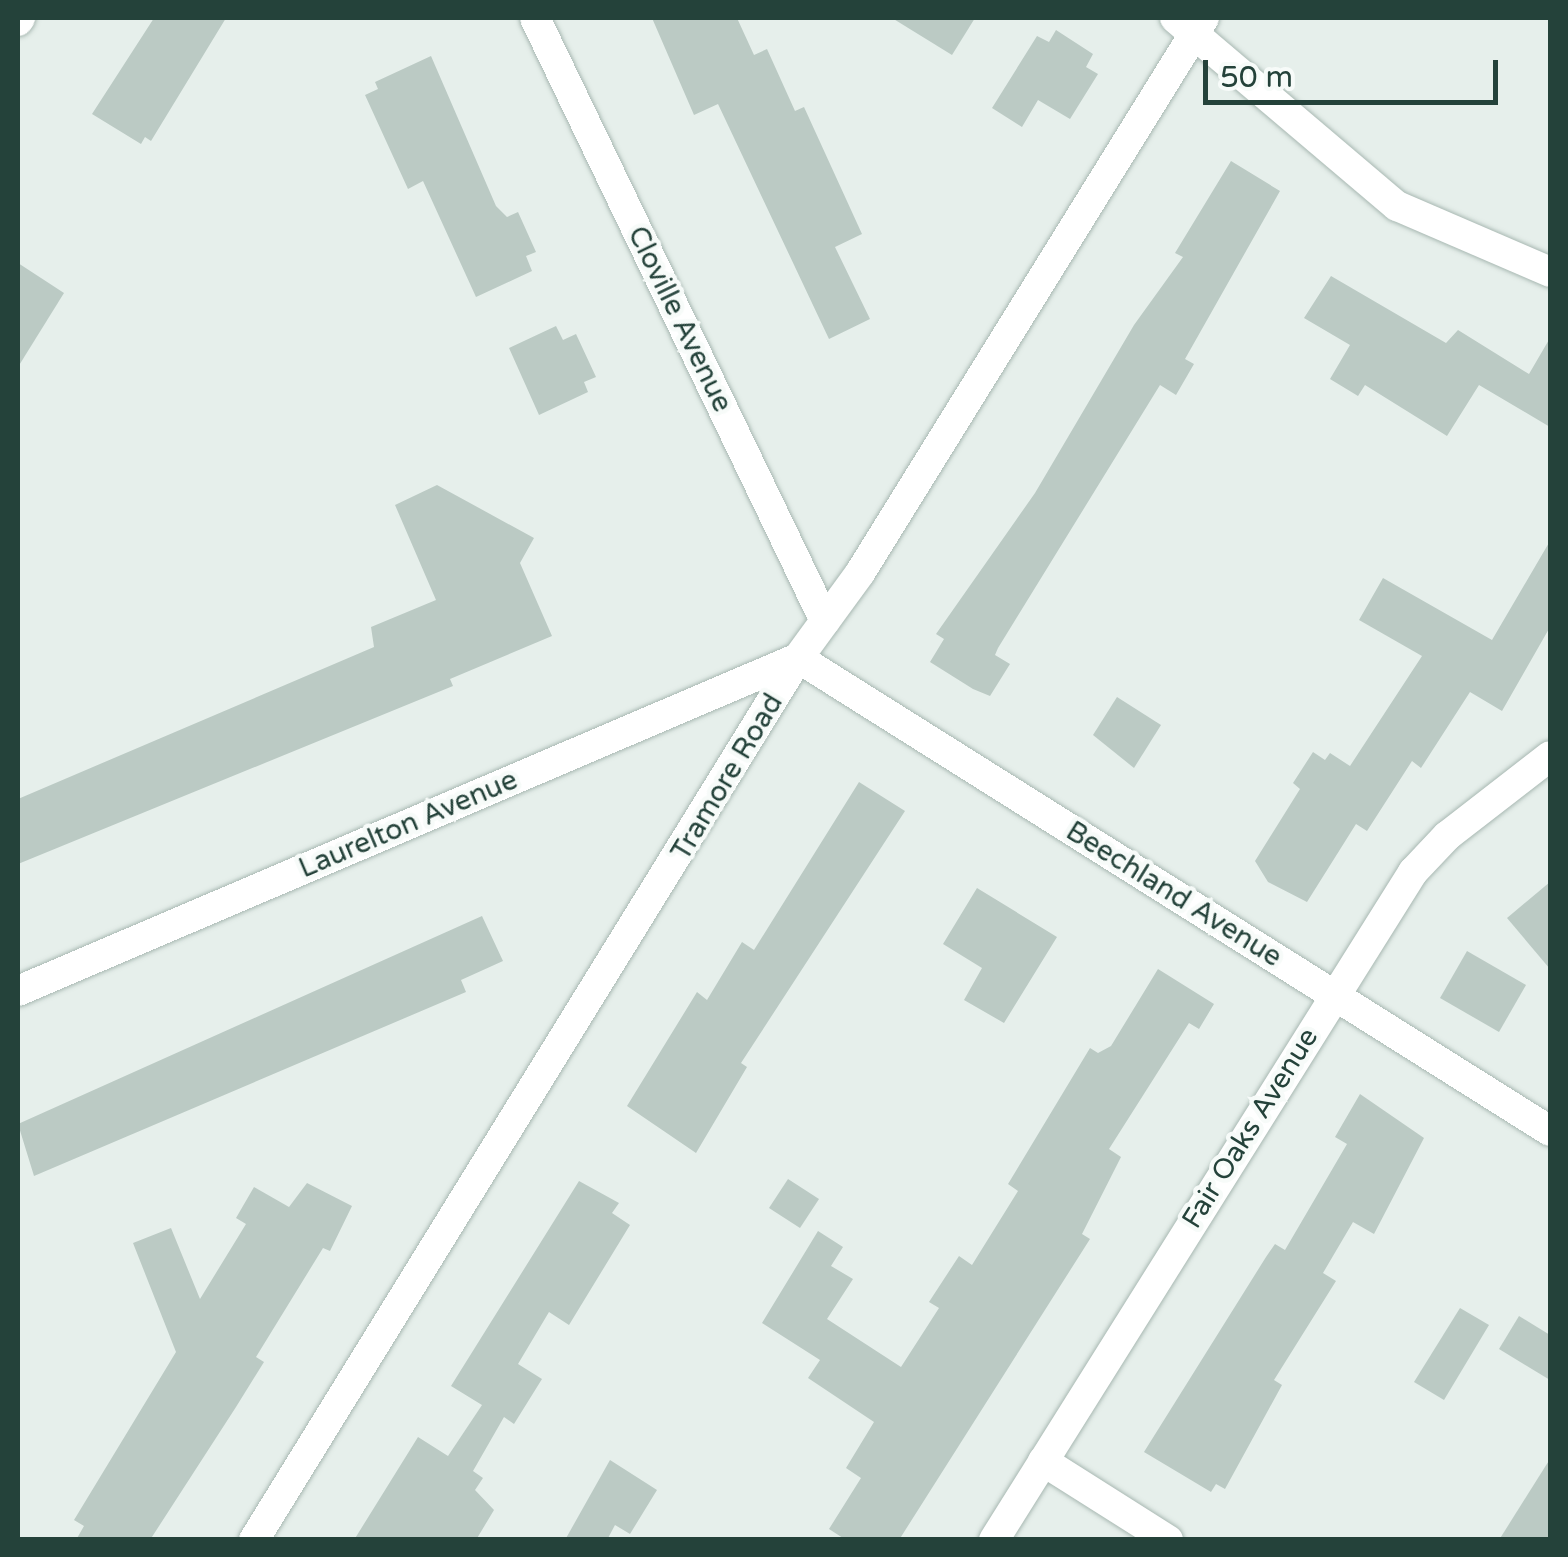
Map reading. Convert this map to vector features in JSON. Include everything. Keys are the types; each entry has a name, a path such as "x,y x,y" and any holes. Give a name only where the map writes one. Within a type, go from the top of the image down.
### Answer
{"street":[{"name":"Cloville Avenue","path":"535,18 825,621"},
{"name":"Tramore Road","path":"254,1540 1191,23"},
{"path":"1191,23 1397,206 1550,272"},
{"name":"Laurelton Avenue","path":"18,991 798,658"},
{"name":"Beechland Avenue","path":"798,658 1550,1131"},
{"name":"Fair Oaks Avenue","path":"994,1540 1413,872 1447,836 1550,756"},
{"path":"1043,1461 1168,1540"}],"building":[{"path":"154,18 226,18 151,141 145,137 141,144 92,114"},
{"path":"652,18 737,18 754,55 767,49 795,111 804,107 862,234 835,247 870,319 829,339 718,104 694,115"},
{"path":"892,18 975,18 952,55"},
{"path":"1056,30 1093,54 1086,67 1098,74 1070,119 1038,100 1022,127 992,108 1037,36 1049,42"},
{"path":"431,56 496,206 507,217 518,212 536,252 526,256 532,271 476,297 423,181 408,189 365,95 378,89 375,82"},
{"path":"1231,161 1280,191 1185,359 1194,364 1176,395 1160,385 998,648 995,655 1010,664 990,696 973,689 930,662 944,639 936,634 1035,493 1134,325 1183,257 1175,253"},
{"path":"18,263 64,293 18,367"},
{"path":"1331,276 1446,343 1458,330 1529,374 1550,338 1550,427 1479,385 1447,436 1365,385 1358,396 1330,379 1350,345 1304,318"},
{"path":"556,326 563,340 576,334 596,377 584,382 588,392 539,415 509,348"},
{"path":"437,485 534,538 520,563 552,636 450,679 453,686 18,864 18,799 374,647 371,627 436,600 395,505"},
{"path":"1550,541 1550,627 1502,711 1470,692 1421,768 1412,761 1367,831 1356,824 1307,902 1268,882 1255,861 1300,789 1293,783 1313,752 1325,760 1330,753 1350,766 1422,656 1359,620 1383,578 1492,640"},
{"path":"1117,697 1161,725 1134,768 1093,735"},
{"path":"859,782 905,811 741,1063 747,1067 696,1153 627,1106 697,992 707,1000 742,942 754,950"},
{"path":"1550,882 1550,969 1507,918"},
{"path":"977,888 1057,937 1004,1023 964,1000 982,968 943,944"},
{"path":"482,916 503,961 461,980 466,992 34,1176 18,1124"},
{"path":"1467,951 1526,985 1499,1032 1440,998"},
{"path":"1158,969 1214,1004 1199,1029 1189,1023 1109,1149 1121,1157 1082,1234 1090,1239 899,1540 846,1540 829,1529 861,1478 846,1468 874,1422 808,1378 820,1360 762,1323 818,1231 843,1247 831,1266 853,1279 827,1319 901,1367 939,1308 929,1302 959,1256 972,1265 1018,1191 1008,1184 1090,1048 1098,1053 1111,1046"},
{"path":"1360,1094 1424,1138 1374,1234 1353,1222 1323,1273 1336,1281 1274,1380 1282,1385 1225,1489 1216,1484 1211,1492 1144,1452 1275,1244 1285,1250 1347,1144 1335,1137"},
{"path":"788,1179 819,1199 800,1228 769,1208"},
{"path":"579,1181 619,1203 612,1213 630,1225 569,1325 549,1312 518,1364 542,1379 514,1424 504,1417 473,1471 483,1478 475,1490 494,1510 476,1540 354,1540 418,1437 448,1456 482,1405 451,1386"},
{"path":"307,1183 352,1206 330,1251 323,1248 256,1357 264,1362 150,1540 76,1540 84,1526 74,1520 176,1352 133,1243 171,1228 200,1299 246,1224 236,1218 254,1187 289,1207"},
{"path":"1460,1308 1489,1325 1444,1400 1414,1382"},
{"path":"1519,1316 1550,1335 1550,1380 1499,1349"},
{"path":"1550,1459 1550,1540 1499,1540"},
{"path":"610,1460 657,1490 630,1534 615,1525 607,1540 565,1540"}]}
